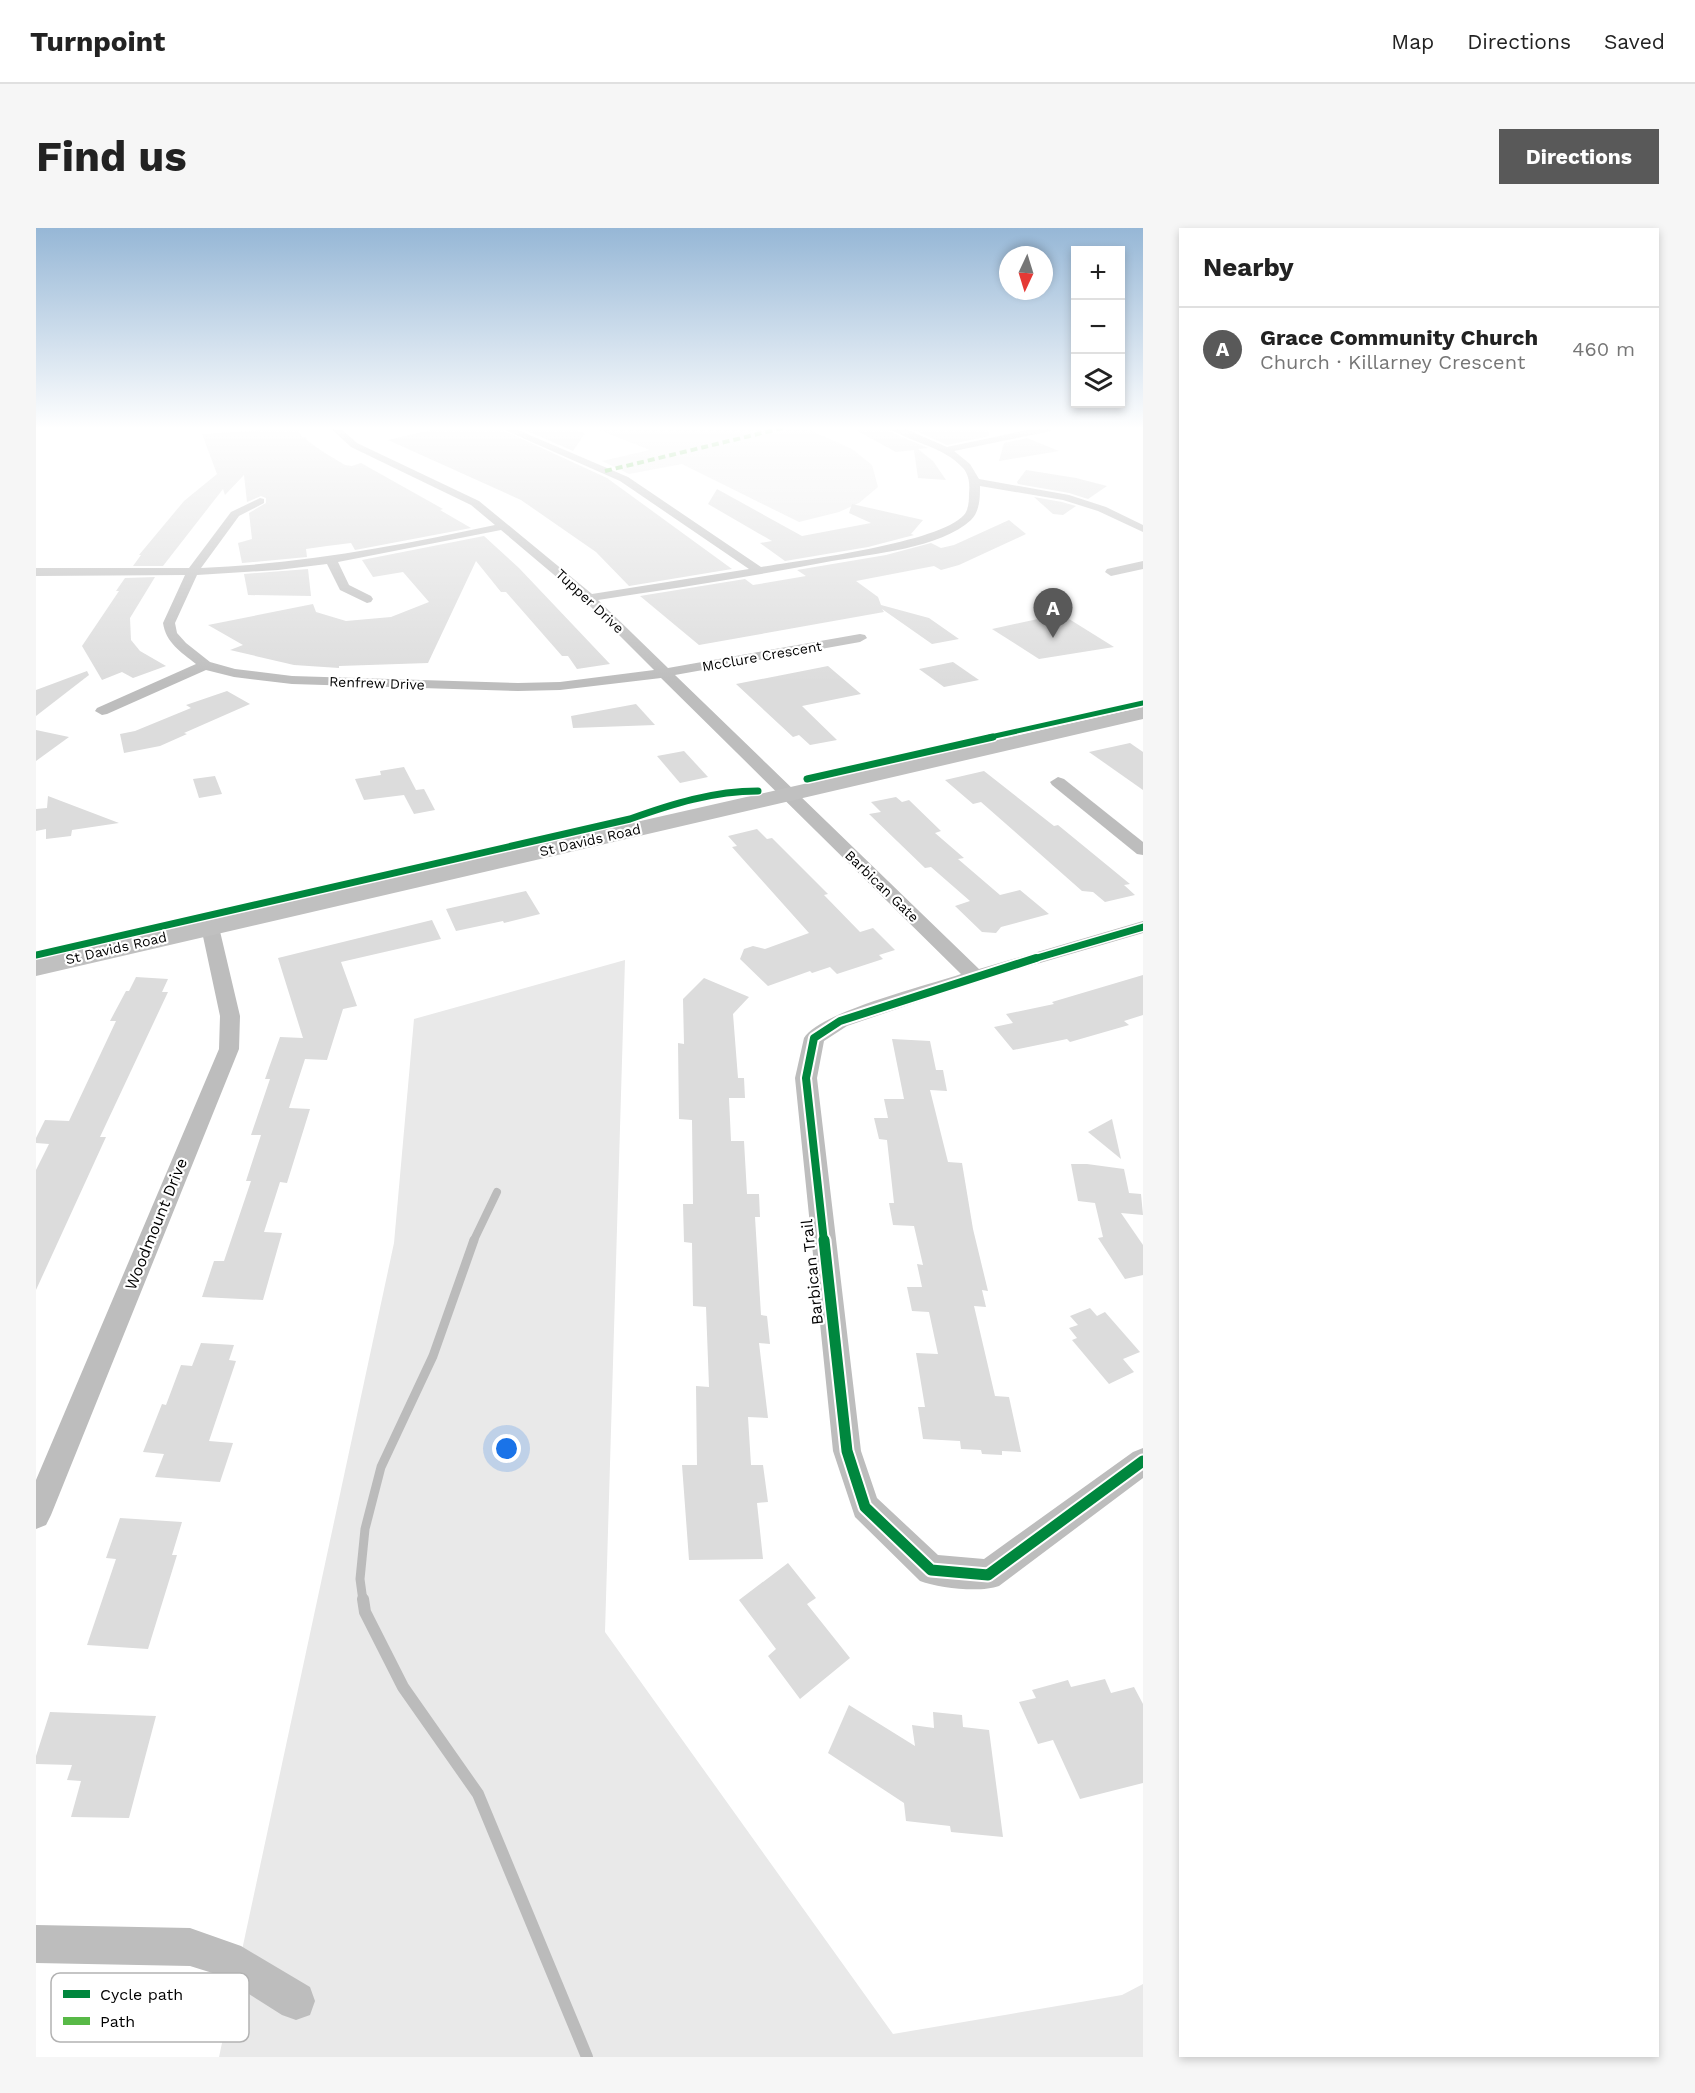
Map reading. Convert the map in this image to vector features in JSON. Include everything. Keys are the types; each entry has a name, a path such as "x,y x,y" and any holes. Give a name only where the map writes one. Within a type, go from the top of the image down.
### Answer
{"main road":[{"name":"St Davids Road","path":"36,967 1143,713"}],"street":[{"name":"Renfrew Drive","path":"238,512 207,549 169,622 171,634 176,640 205,665 234,673 292,680 518,687 560,686 665,673"},
{"name":"Tupper Drive","path":"487,512 589,598 788,796"},
{"path":"673,512 760,572"},
{"path":"589,598 760,572 911,542 950,528 968,517 970,512"},
{"path":"1109,512 1143,529"},
{"path":"36,572 193,572 246,569 331,559 418,545 505,526"},
{"path":"331,559 344,587 368,599"},
{"path":"1111,572 1143,565"},
{"name":"McClure Crescent","path":"665,673 860,638"},
{"path":"102,711 205,665"},
{"path":"1058,782 1143,850"},
{"name":"Barbican Gate","path":"788,796 975,976"},
{"name":"Woodmount Drive","path":"36,1515 229,1049 230,1016 210,927"},
{"name":"Barbican Trail","path":"1143,927 975,976 840,1022 814,1038 806,1078 847,1451 865,1507 931,1570 988,1575 1143,1461"},
{"path":"36,1944 190,1947 228,1959 297,2001"}],"shaded area":[{"path":"780,512 838,512 799,522"},
{"path":"625,960 605,1632 893,2034 1122,1995 1143,1984 1143,2057 219,2057 222,2042 249,2042 249,1973 237,1973 394,1243 414,1019"}],"building":[{"path":"175,512 205,512 163,566 133,566 141,555 139,555"},
{"path":"444,512 471,528 355,550 351,543 306,549 307,557 242,563 238,543 252,539 249,513"},
{"path":"539,512 654,512 732,569 629,586 596,552"},
{"path":"722,512 759,512 802,536 871,523 849,512 889,512 923,520 911,534 914,535 868,547 785,561 760,543 772,541"},
{"path":"1051,512 1067,512 1063,515"},
{"path":"1009,520 1026,534 959,565 941,570 934,566 856,581 878,597 881,605 929,618 959,639 932,644 882,609 884,612 699,645 640,596 745,579 753,585 806,576 797,570 886,555 931,543 941,548 954,545"},
{"path":"484,536 519,568 610,664 577,669 568,656 562,656 506,592 501,592 476,561 428,663 339,666 339,668 294,665 230,650 243,645 208,625 313,604 316,612 346,621 391,617 429,602 403,572 373,577 362,560"},
{"path":"308,569 311,596 248,595 244,574"},
{"path":"155,577 130,618 131,640 140,651 166,666 133,678 122,672 102,680 82,646 119,591 116,591 125,578"},
{"path":"1061,614 1114,647 1039,659 992,629"},
{"path":"953,662 979,680 944,687 919,669"},
{"path":"828,666 861,694 802,706 837,740 810,745 799,735 793,737 736,684"},
{"path":"87,671 89,675 36,716 36,690"},
{"path":"227,691 250,704 160,746 124,753 120,734 135,731 191,708 186,705"},
{"path":"636,704 655,725 573,728 571,716"},
{"path":"36,730 69,737 36,761"},
{"path":"1130,743 1143,752 1143,790 1089,752"},
{"path":"684,751 708,777 680,783 657,756"},
{"path":"404,767 416,790 424,789 435,810 414,814 404,795 364,800 355,779 381,775 380,771"},
{"path":"984,771 1054,826 1058,825 1130,884 1124,885 1135,895 1105,902 1093,892 1082,891 981,802 973,804 945,780"},
{"path":"215,776 222,794 199,798 193,779"},
{"path":"48,796 119,823 72,830 71,836 46,839 46,829 36,831 36,809 47,808"},
{"path":"896,797 902,802 909,800 941,831 935,833 964,858 958,859 1000,895 1020,890 1049,914 1001,927 996,933 982,932 955,906 970,901 931,867 925,868 869,814 881,812 871,802"},
{"path":"757,829 767,839 772,838 828,894 824,895 860,932 873,928 895,950 879,955 883,959 837,974 830,967 812,973 810,971 768,986 740,959 744,949 753,946 765,949 809,933 732,847 737,846 728,836"},
{"path":"526,891 540,914 456,931 446,909"},
{"path":"432,920 441,939 341,962 357,1006 343,1009 327,1060 305,1059 289,1108 310,1109 287,1183 280,1182 264,1232 282,1233 263,1300 202,1297 214,1261 224,1261 251,1181 246,1181 261,1135 251,1135 270,1079 265,1079 280,1037 303,1038 278,958"},
{"path":"1143,975 1143,1015 1124,1021 1129,1025 1070,1042 1067,1039 1013,1050 994,1027 1013,1023 1006,1014 1054,1004 1052,1002"},
{"path":"136,977 168,979 162,992 168,992 100,1137 106,1137 36,1290 36,1170 49,1144 36,1143 36,1138 45,1120 69,1121 116,1021 110,1021"},
{"path":"704,978 749,997 733,1014 738,1078 744,1078 745,1098 729,1098 731,1141 744,1141 747,1194 759,1194 760,1217 755,1217 761,1315 767,1316 770,1344 759,1343 768,1418 748,1417 751,1465 763,1465 768,1502 757,1503 763,1559 689,1560 682,1465 697,1465 696,1386 709,1387 706,1307 693,1306 692,1243 684,1242 683,1204 693,1204 692,1120 679,1119 678,1043 684,1044 683,999"},
{"path":"892,1039 930,1041 936,1070 943,1070 947,1091 930,1090 948,1162 962,1163 973,1229 988,1291 982,1290 986,1307 974,1306 995,1396 1009,1397 1021,1452 1002,1451 1002,1455 982,1454 981,1450 961,1449 960,1441 923,1439 918,1407 925,1407 916,1353 938,1354 929,1312 912,1311 907,1287 922,1287 917,1264 923,1265 914,1226 893,1225 889,1203 894,1203 887,1140 879,1139 874,1118 888,1118 884,1099 904,1099"},
{"path":"1112,1119 1121,1159 1088,1132"},
{"path":"1071,1164 1124,1169 1129,1193 1141,1194 1143,1215 1121,1213 1143,1245 1143,1275 1125,1279 1098,1238 1103,1237 1095,1203 1078,1201"},
{"path":"1090,1308 1097,1316 1105,1312 1140,1352 1123,1359 1134,1372 1109,1384 1072,1340 1077,1338 1069,1328 1078,1325 1070,1316"},
{"path":"201,1343 234,1345 229,1360 236,1361 209,1441 233,1443 220,1482 155,1477 164,1454 143,1452 162,1404 166,1405 181,1365 192,1366"},
{"path":"120,1518 182,1522 172,1555 177,1555 148,1649 87,1645 116,1559 106,1558"},
{"path":"788,1563 816,1598 807,1604 850,1658 800,1699 768,1656 776,1649 739,1600"},
{"path":"1105,1679 1111,1693 1134,1687 1143,1704 1143,1783 1080,1799 1053,1740 1038,1744 1019,1702 1036,1698 1032,1690 1068,1680 1071,1687"},
{"path":"849,1705 915,1746 912,1725 934,1728 933,1712 962,1715 963,1727 989,1730 1003,1837 951,1832 950,1826 906,1821 904,1803 828,1753"},
{"path":"50,1712 156,1716 129,1818 71,1817 81,1781 67,1780 72,1765 36,1764 36,1756"}],"waterway":[{"path":"473,1242 497,1192"},
{"path":"363,1601 360,1579 365,1529 381,1467 433,1356 474,1240"},
{"path":"363,1599 365,1612 403,1687 478,1794 587,2057"}],"cycle path":[{"path":"807,779 1143,703"},
{"path":"36,955 630,819 710,795 758,791"},
{"path":"1143,927 975,976 840,1021 814,1038 806,1078 847,1451 865,1507 931,1570 988,1575 1143,1461"}],"place":[{"name":"Grace Community Church","path":"1053,638"}]}
